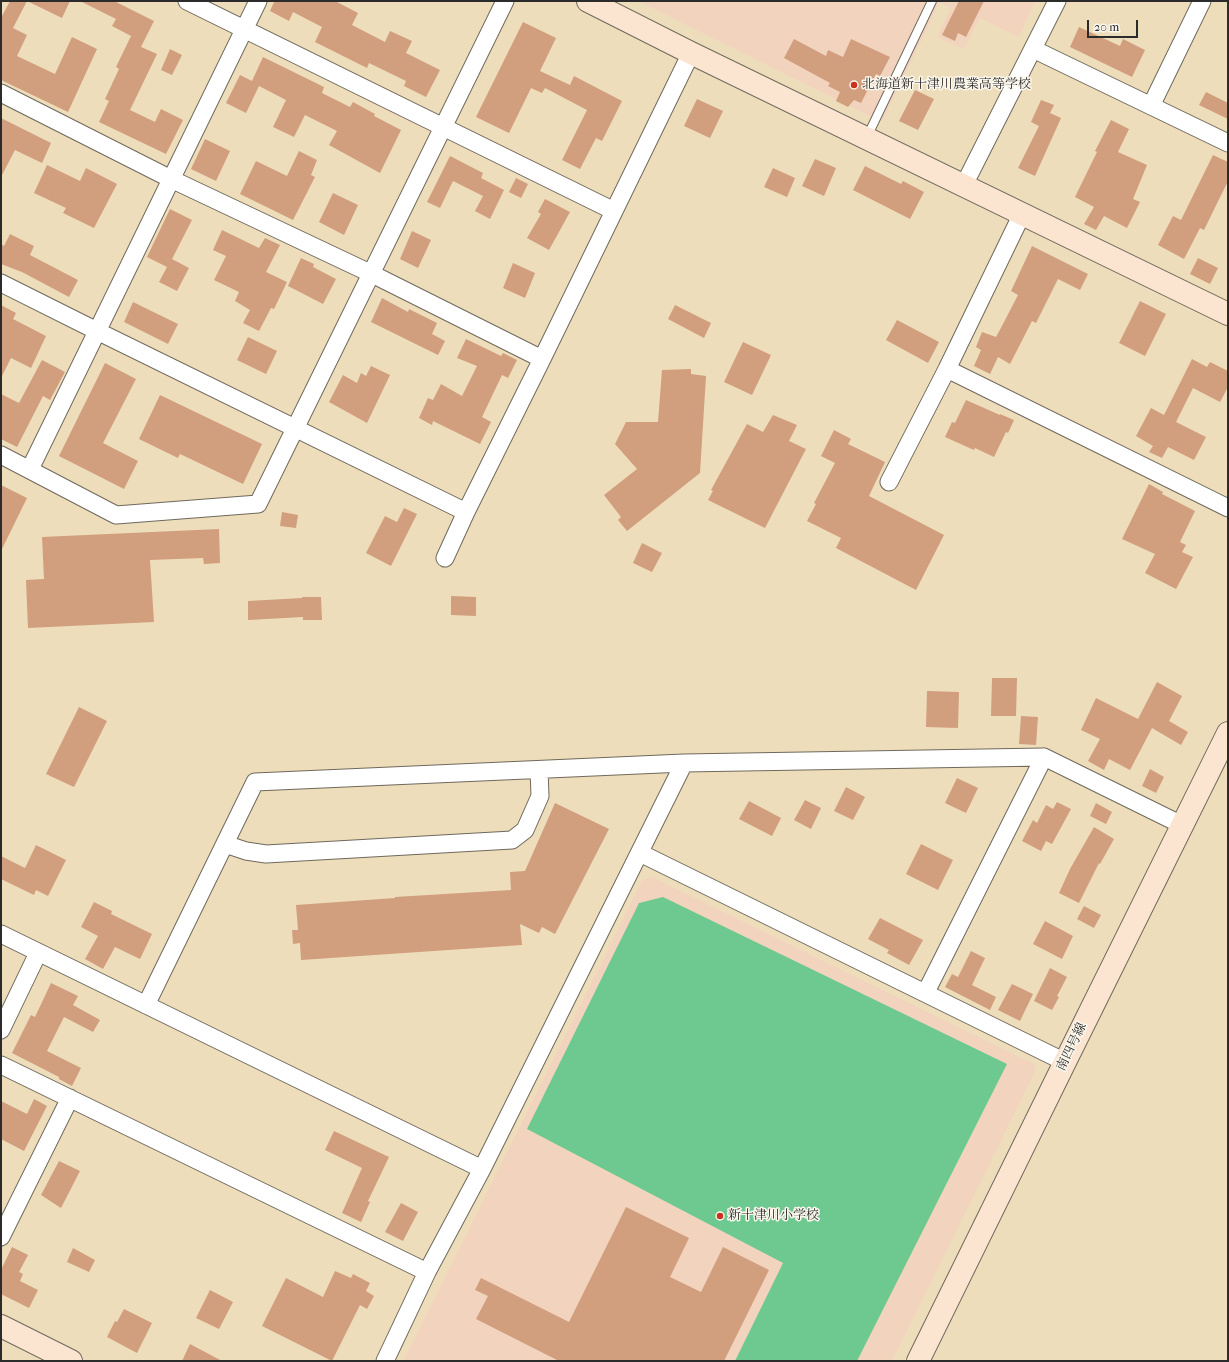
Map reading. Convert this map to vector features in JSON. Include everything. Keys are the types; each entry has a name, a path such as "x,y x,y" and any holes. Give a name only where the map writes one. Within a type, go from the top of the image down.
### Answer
{"street":[{"path":"187,1 614,211"},
{"path":"30,469 258,1"},
{"path":"1,455 116,515 258,504 505,1"},
{"path":"588,1 691,53 1228,314"},
{"path":"964,185 1056,1"},
{"path":"1151,106 1202,1"},
{"path":"1033,48 1228,143"},
{"path":"445,558 466,512 691,53"},
{"path":"1,93 171,179 372,274 542,359"},
{"path":"889,482 947,369 1022,214"},
{"path":"1,283 466,512"},
{"path":"947,369 1228,508"},
{"name":"南四号線","path":"918,1361 1228,733"},
{"path":"926,992 1044,757"},
{"path":"146,1005 256,782 684,763 1044,757 1182,825"},
{"path":"385,1361 428,1272 482,1169 684,763"},
{"path":"225,844 246,851 266,854 512,840 525,830 540,796 539,770"},
{"path":"640,853 926,992 1065,1062"},
{"path":"1,934 482,1169"},
{"path":"1,1030 38,953"},
{"path":"1,1065 428,1272"},
{"path":"1,1237 70,1098"},
{"path":"1,1326 72,1361"}],"lane":[{"path":"867,138 932,1"}],"shaded area":[{"name":"北海道新十津川農業高等学校","path":"638,1 1035,1 1019,37 980,18 964,49 937,37 950,9 940,2 882,122"},
{"name":"新十津川小学校","path":"652,877 1034,1064 1036,1070 892,1361 403,1361 643,879"}],"green space":[{"name":"新十津川小学校","path":"663,897 1007,1064 857,1361 735,1361 783,1263 527,1129 639,903"}],"building":[{"path":"10,1 27,1 13,28 27,35 17,56 55,74 72,37 97,49 68,112 1,80 1,18"},
{"path":"27,1 70,1 62,18"},
{"path":"80,1 114,1 154,21 141,47 157,54 130,110 155,122 161,109 183,120 166,154 99,122 109,101 105,99 119,69 116,67 131,36 112,26 116,19"},
{"path":"273,1 335,1 358,13 352,25 385,42 390,31 412,41 406,53 440,70 426,97 404,86 406,81 369,63 367,68 315,42 322,27 293,12 289,21 270,11 274,2"},
{"path":"959,1 984,1 966,37 958,33 955,41 942,35"},
{"path":"523,22 556,38 540,71 570,85 574,76 622,101 602,141 596,138 580,169 562,160 587,110 545,88 542,93 531,88 509,133 476,117"},
{"path":"1079,27 1120,46 1123,39 1145,50 1132,77 1070,47"},
{"path":"794,39 826,56 828,50 843,57 851,39 890,57 880,76 876,74 861,103 854,100 848,107 836,101 840,92 828,86 830,83 784,58"},
{"path":"170,49 182,55 172,75 161,70"},
{"path":"263,57 324,87 322,93 350,107 353,102 375,114 374,116 401,130 380,173 329,145 337,131 305,115 294,137 273,127 286,100 259,86 246,113 226,103 240,75 252,81"},
{"path":"915,90 934,99 918,130 899,121"},
{"path":"1206,92 1228,103 1228,119 1199,105"},
{"path":"697,99 723,111 710,138 684,126"},
{"path":"1041,100 1054,105 1050,113 1061,118 1035,176 1018,168 1039,126 1031,122"},
{"path":"1,118 51,143 42,163 15,150 1,177"},
{"path":"1111,120 1129,129 1118,152 1147,165 1133,199 1140,202 1127,228 1104,216 1096,230 1084,224 1094,207 1075,197 1097,152 1095,151"},
{"path":"205,139 230,151 216,181 191,169"},
{"path":"299,151 317,160 311,175 315,177 293,220 240,194 256,161 287,176"},
{"path":"1213,155 1228,162 1228,181 1204,230 1200,228 1184,259 1158,245 1173,216 1181,220"},
{"path":"450,156 483,173 481,178 504,190 490,219 475,211 483,196 453,181 440,208 427,202"},
{"path":"815,159 836,168 824,196 802,186"},
{"path":"47,165 80,181 86,168 117,184 94,228 63,213 66,208 34,193"},
{"path":"865,166 901,184 903,181 924,192 910,219 853,190"},
{"path":"773,168 795,178 787,197 764,187"},
{"path":"516,178 528,184 521,198 509,192"},
{"path":"333,193 358,205 344,235 319,222"},
{"path":"545,199 570,212 549,250 527,238 541,214 538,212"},
{"path":"170,209 192,220 172,259 189,268 177,291 159,282 167,267 147,257"},
{"path":"222,230 259,248 265,238 280,245 266,272 287,282 274,309 271,308 259,331 243,323 250,310 235,301 239,292 214,280 226,256 213,250"},
{"path":"412,231 431,240 418,268 400,259"},
{"path":"10,234 34,246 30,255 78,280 69,297 22,272 1,264 1,244 4,246"},
{"path":"1032,246 1088,274 1080,290 1058,279 1036,323 1032,321 1010,364 998,357 990,374 974,366 981,350 976,347 982,332 996,337 1018,295 1011,291"},
{"path":"301,258 314,264 313,267 336,279 323,304 288,286"},
{"path":"1198,258 1218,268 1210,284 1190,274"},
{"path":"513,263 535,273 525,298 503,288"},
{"path":"382,298 408,312 409,309 437,323 432,334 445,341 438,355 371,322"},
{"path":"1140,301 1166,314 1145,356 1119,343"},
{"path":"133,302 178,324 168,344 124,322"},
{"path":"1,305 16,313 13,319 46,336 31,368 11,358 1,378"},
{"path":"675,305 711,323 704,338 668,319"},
{"path":"897,320 939,342 928,363 886,340"},
{"path":"248,337 277,351 266,374 237,360"},
{"path":"466,339 501,356 503,353 517,360 508,378 502,375 482,417 491,422 480,444 433,421 432,425 419,418 428,398 433,400 441,384 462,396 477,366 457,358"},
{"path":"743,342 771,355 752,395 724,382"},
{"path":"1192,359 1207,367 1210,362 1228,371 1228,387 1220,402 1193,388 1176,422 1206,437 1194,460 1168,447 1162,458 1149,452 1153,446 1136,436 1151,408 1164,415"},
{"path":"42,360 65,372 50,400 43,396 17,447 1,439 1,394 19,403"},
{"path":"105,363 136,379 103,443 138,461 124,489 59,456"},
{"path":"371,366 390,375 367,423 329,402 343,375 357,383 361,373 366,376"},
{"path":"691,369 691,374 706,376 700,473 627,531 618,520 621,517 604,495 637,469 615,444 626,422 658,422 662,370"},
{"path":"160,395 262,444 243,484 180,454 178,458 139,439"},
{"path":"966,400 1014,420 1008,433 1006,432 994,457 945,437 952,422 955,423"},
{"path":"773,415 797,425 789,441 806,449 765,528 708,500 713,491 711,490 747,424 763,432"},
{"path":"834,430 851,439 848,444 885,462 869,496 944,535 916,590 836,548 841,538 807,521 816,504 814,503 835,463 821,456"},
{"path":"1149,484 1163,492 1162,494 1195,511 1180,542 1186,545 1182,552 1193,557 1176,589 1145,573 1155,554 1122,539"},
{"path":"1,485 27,498 1,551"},
{"path":"404,508 417,514 391,566 366,553 385,516 397,522"},
{"path":"282,512 298,515 296,528 280,526"},
{"path":"219,529 220,563 204,564 203,558 150,560 154,622 28,628 26,580 44,579 42,537"},
{"path":"642,543 662,553 652,572 633,563"},
{"path":"451,596 476,597 476,616 451,615"},
{"path":"321,597 322,620 303,620 303,617 248,620 248,601"},
{"path":"992,678 1017,678 1016,716 991,716"},
{"path":"1157,682 1182,696 1169,721 1188,732 1181,745 1152,728 1130,770 1109,759 1104,770 1088,761 1100,739 1081,730 1096,698 1138,719"},
{"path":"927,691 959,692 958,728 926,727"},
{"path":"79,707 107,721 74,787 46,774"},
{"path":"1021,716 1038,717 1036,745 1019,744"},
{"path":"1150,769 1164,777 1156,793 1142,786"},
{"path":"957,778 978,788 966,813 945,803"},
{"path":"846,787 865,797 853,820 834,811"},
{"path":"805,800 821,808 811,829 794,820"},
{"path":"749,801 781,818 772,836 739,819"},
{"path":"1057,802 1071,809 1052,844 1046,841 1041,851 1022,841 1033,820 1037,823 1046,805 1053,809"},
{"path":"555,803 609,829 555,934 542,927 539,933 520,924 522,945 301,960 300,943 293,944 292,930 298,930 296,905 511,890 510,872 525,871"},
{"path":"1096,803 1112,812 1106,824 1090,816"},
{"path":"1094,827 1114,839 1100,864 1099,863 1079,903 1059,893 1070,869"},
{"path":"921,844 953,860 938,890 906,874"},
{"path":"36,845 66,860 48,896 36,890 34,895 1,879 1,856 25,868"},
{"path":"94,902 112,911 111,914 152,934 140,959 115,947 103,969 85,959 98,936 81,927"},
{"path":"1084,906 1101,915 1094,928 1077,919"},
{"path":"880,918 923,940 909,965 887,953 889,950 868,939"},
{"path":"1045,921 1073,936 1062,959 1033,944"},
{"path":"971,951 985,958 972,985 996,997 990,1010 945,987 952,974 958,977"},
{"path":"1050,968 1067,977 1057,996 1059,997 1052,1010 1034,1001"},
{"path":"51,983 78,996 73,1005 100,1020 93,1032 64,1017 47,1051 81,1068 72,1086 59,1079 59,1077 12,1053 31,1015 35,1017"},
{"path":"1012,984 1033,994 1020,1021 998,1010"},
{"path":"34,1099 47,1106 24,1151 1,1139 1,1101 27,1114"},
{"path":"334,1131 389,1157 368,1201 370,1202 361,1222 342,1213 362,1168 325,1150"},
{"path":"59,1161 80,1171 61,1208 41,1195"},
{"path":"401,1203 418,1212 403,1241 385,1232"},
{"path":"626,1207 689,1238 670,1277 701,1292 723,1247 769,1270 724,1361 559,1361 476,1319 488,1296 475,1290 481,1278 569,1322"},
{"path":"12,1247 28,1255 19,1272 23,1274 20,1281 38,1290 29,1308 1,1294 1,1270"},
{"path":"73,1248 95,1260 89,1272 67,1262"},
{"path":"335,1271 351,1278 353,1274 370,1283 366,1291 374,1296 367,1309 360,1305 332,1361 262,1326 286,1278 323,1297"},
{"path":"210,1290 233,1302 219,1329 196,1318"},
{"path":"124,1309 152,1323 137,1353 107,1337 115,1321 117,1322"},
{"path":"190,1344 222,1361 182,1361"}],"place":[{"name":"北海道新十津川農業高等学校","path":"854,85"},
{"name":"新十津川小学校","path":"720,1216"}]}
